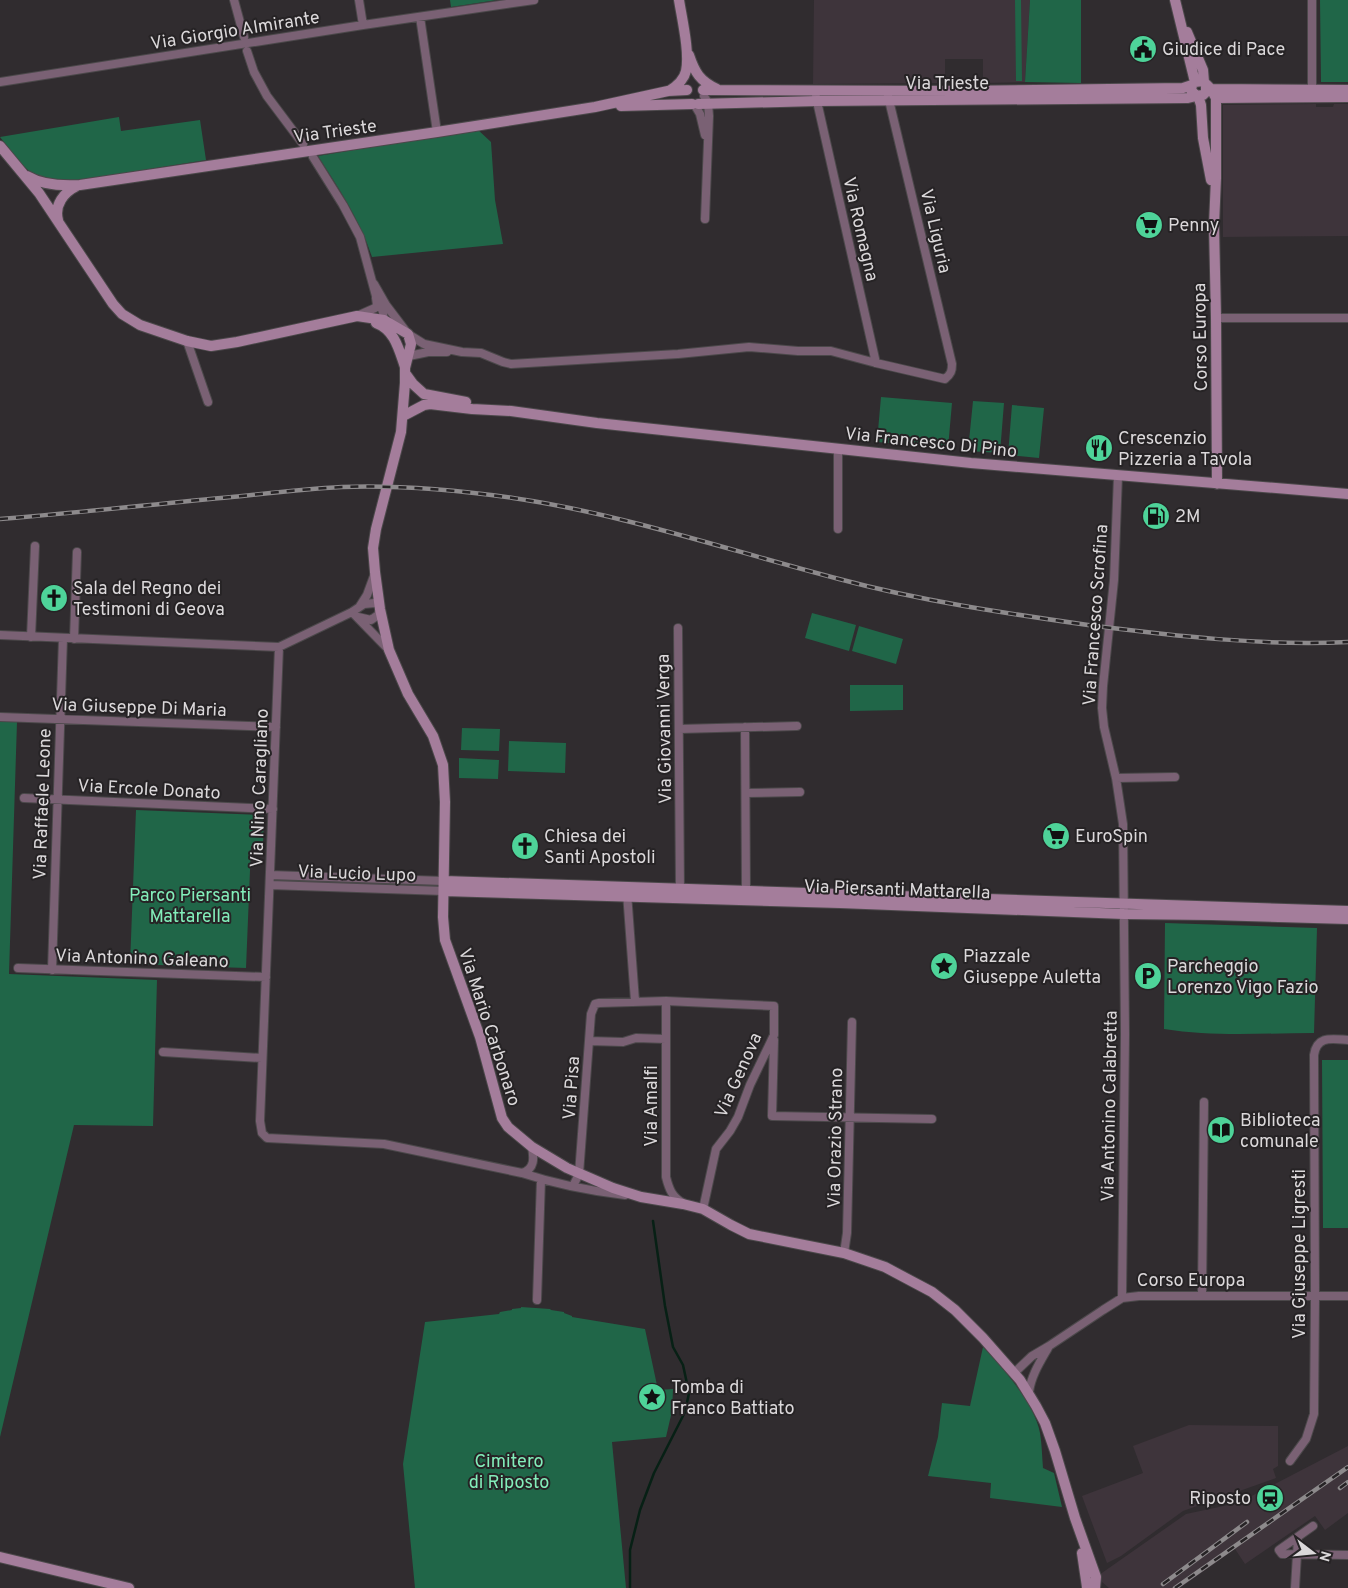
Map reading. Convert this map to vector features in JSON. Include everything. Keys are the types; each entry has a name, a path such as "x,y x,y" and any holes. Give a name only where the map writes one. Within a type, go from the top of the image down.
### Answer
{"street":[{"path":"234,0 244,37"},
{"path":"359,0 362,25"},
{"name":"Via Giorgio Almirante","path":"0,82 534,0"},
{"path":"679,0 686,45 686,99 700,98"},
{"path":"1175,0 1203,70 1202,84 1207,89 1205,94 1197,96 1201,105 1203,138 1214,209"},
{"path":"1312,0 1312,94"},
{"path":"420,17 437,132"},
{"path":"686,45 697,75 700,114 707,145"},
{"path":"247,51 254,72 267,96 303,144"},
{"path":"668,91 680,83 687,70"},
{"path":"697,75 720,90"},
{"path":"1202,84 1216,98 1214,209"},
{"name":"Via Trieste","path":"888,96 1183,88 1202,84 1348,97"},
{"path":"595,107 668,91 687,89 693,86 709,116 705,219"},
{"name":"Via Trieste","path":"700,98 720,90 816,96"},
{"name":"Via Trieste","path":"1216,98 1312,94 1348,90"},
{"name":"Via Trieste","path":"700,98 816,96 1188,98 1197,96"},
{"name":"Via Romagna","path":"816,96 876,363"},
{"name":"Via Liguria","path":"876,363 945,379 950,375 952,369 888,96"},
{"path":"595,107 700,98"},
{"name":"Via Trieste","path":"64,190 80,185 595,107"},
{"path":"1202,120 1212,121 1216,118"},
{"path":"0,146 42,197 113,304 122,314 140,325 187,341 200,344 222,345 357,316 375,308 377,305 374,284 360,238 343,205 313,157"},
{"path":"22,172 32,179 64,190"},
{"path":"42,197 44,188 64,190"},
{"path":"58,220 58,206 64,190"},
{"name":"Corso Europa","path":"1214,209 1217,484"},
{"path":"374,284 386,305 408,334 411,344 404,353"},
{"path":"376,296 384,324 404,353 405,370 413,384 424,394"},
{"path":"357,316 408,334 424,344 462,352"},
{"path":"1216,318 1348,318"},
{"path":"344,319 384,324"},
{"path":"187,341 208,402"},
{"path":"404,353 481,353 511,364 759,348 831,351 876,363"},
{"name":"Via Mario Carbonaro","path":"405,370 403,416 399,439 376,529 374,548 375,572 389,650 408,694 433,736 443,765 445,802 443,917 445,940 480,1037 502,1118 508,1127 532,1146 579,1174 613,1188 641,1197 703,1209 749,1234 844,1253 885,1267 932,1292 955,1310 983,1338 1029,1392 1045,1423 1075,1518"},
{"path":"404,396 419,393 512,411"},
{"path":"404,396 415,403 424,405"},
{"path":"403,416 424,405 430,404 512,411"},
{"name":"Via Francesco Di Pino","path":"512,411 597,423 838,449 1118,476 1348,494"},
{"path":"838,449 838,529"},
{"name":"Via Francesco Scrofina","path":"1118,476 1114,580 1102,708 1123,824 1124,909"},
{"path":"31,637 35,546"},
{"path":"74,639 77,552"},
{"path":"0,635 280,647 354,614 367,595 375,572"},
{"path":"354,614 366,620 371,620 378,615 380,607 370,603 359,607"},
{"path":"354,614 389,650"},
{"name":"Via Giovanni Verga","path":"678,628 680,894"},
{"name":"Via Raffaele Leone","path":"52,970 63,638"},
{"name":"Via Nino Caragliano","path":"280,647 262,1058 260,1127 262,1133 267,1138 384,1144 522,1173"},
{"name":"Via Giuseppe Di Maria","path":"0,717 276,727"},
{"path":"679,728 797,726"},
{"path":"725,900 740,897 746,891 745,727"},
{"path":"1116,778 1175,777"},
{"path":"746,793 800,792"},
{"name":"Via Ercole Donato","path":"24,798 273,809"},
{"name":"Via Lucio Lupo","path":"270,875 444,886"},
{"name":"Via Lucio Lupo","path":"270,885 444,886"},
{"name":"Via Piersanti Mattarella","path":"444,886 680,894 746,891 1212,915 1348,919"},
{"path":"627,892 634,1001"},
{"name":"Via Piersanti Mattarella","path":"680,894 725,900 1124,909 1348,911"},
{"name":"Via Antonino Calabretta","path":"1122,1298 1125,1034 1124,909"},
{"name":"Via Antonino Galeano","path":"18,968 266,977"},
{"name":"Via Genova","path":"595,1004 599,1002 634,1001 774,1006 774,1035 738,1117 716,1149 703,1209"},
{"name":"Via Amalfi","path":"666,1002 666,1177 676,1200 684,1204"},
{"name":"Via Pisa","path":"579,1174 589,1041 595,1004"},
{"name":"Via Orazio Strano","path":"844,1253 847,1233 852,1022"},
{"path":"774,1035 772,1116 932,1119"},
{"path":"589,1041 623,1042 636,1038 666,1039"},
{"name":"Via Giuseppe Ligresti","path":"1290,1461 1306,1439 1314,1414 1315,1047 1318,1043 1328,1039 1348,1040"},
{"path":"163,1052 262,1058"},
{"path":"1202,1296 1204,1102"},
{"path":"522,1173 531,1168 533,1161 532,1146"},
{"path":"522,1173 607,1193 641,1197"},
{"path":"573,1186 579,1174"},
{"path":"537,1300 541,1179"},
{"name":"Corso Europa","path":"1014,1373 1032,1356 1122,1298 1139,1296 1348,1296"},
{"path":"1029,1392 1030,1382 1049,1346"},
{"path":"1075,1518 1096,1577 1103,1588"},
{"path":"1075,1518 1087,1588"},
{"path":"1313,1526 1279,1550 1282,1554 1348,1555"},
{"path":"1295,1588 1298,1538"},
{"path":"0,1557 130,1588"},
{"path":"1087,1588 1096,1577"}],"shaded area":[{"path":"814,0 1030,0 1025,82 983,83 983,59 945,59 945,83 813,84"},
{"path":"1316,104 1316,107 1333,107 1334,104 1348,104 1348,236 1223,237 1223,105"},
{"path":"1189,1425 1278,1426 1278,1466 1273,1469 1276,1478 1183,1511 1121,1556 1107,1563 1082,1496 1143,1473 1133,1446"},
{"path":"1348,1446 1348,1513 1325,1530 1315,1516 1245,1564 1235,1549 1180,1588 1109,1588 1102,1582 1099,1575 1186,1514 1238,1503"}],"green space":[{"path":"450,0 497,0 451,7"},
{"path":"1015,0 1021,0 1022,81 1016,81"},
{"path":"1030,0 1081,0 1081,83 1025,82"},
{"path":"1320,0 1348,0 1348,82 1321,82"},
{"path":"119,117 121,131 200,120 206,160 81,180 53,180 40,177 28,170 0,137"},
{"path":"477,129 491,142 495,200 503,244 372,257 355,217 318,156"},
{"path":"881,397 952,403 948,448 877,442"},
{"path":"973,401 1004,403 1000,453 968,451"},
{"path":"1012,405 1044,408 1039,458 1008,455"},
{"path":"812,613 856,625 849,651 805,638"},
{"path":"859,626 903,639 896,664 852,651"},
{"path":"850,685 903,685 903,710 850,711"},
{"path":"0,722 17,722 9,974 157,980 153,1126 74,1125 0,1437"},
{"path":"462,728 500,729 499,751 461,750"},
{"path":"509,741 566,743 565,773 508,771"},
{"path":"459,758 499,760 498,779 459,778"},
{"name":"Parco Piersanti Mattarella","path":"136,810 264,815 263,846 251,846 246,968 130,964"},
{"path":"1165,923 1317,928 1314,1033 1220,1034 1164,1029"},
{"path":"1322,1060 1348,1060 1348,1228 1323,1228"},
{"name":"Cimitero di Riposto","path":"521,1307 550,1309 564,1312 572,1317 645,1329 658,1390 673,1389 672,1411 666,1437 612,1442 626,1588 415,1588 403,1464 425,1322 499,1314 500,1312"},
{"path":"983,1347 1009,1376 1032,1410 1040,1433 1043,1468 1054,1473 1062,1507 990,1498 991,1483 928,1476 938,1437 942,1403 970,1406"}],"waterway":[{"path":"630,1588 630,1550 640,1510 654,1473 685,1412 689,1393 683,1365 673,1347 653,1221"}],"railway":[{"path":"0,519 328,488 406,487 449,490 513,498 595,513 870,587 963,606 1088,625 1186,636 1283,643 1348,642"},
{"path":"1175,1588 1348,1467"},
{"path":"1340,1488 1348,1482"},
{"path":"1163,1584 1247,1522"}],"place":[{"name":"Giudice di Pace","path":"1143,49"},
{"name":"Penny","path":"1149,225"},
{"name":"Crescenzio Pizzeria a Tavola","path":"1099,448"},
{"name":"2M","path":"1156,516"},
{"name":"Sala del Regno dei Testimoni di Geova","path":"54,598"},
{"name":"EuroSpin","path":"1056,836"},
{"name":"Chiesa dei Santi Apostoli","path":"525,846"},
{"name":"Piazzale Giuseppe Auletta","path":"944,966"},
{"name":"Parcheggio Lorenzo Vigo Fazio","path":"1148,976"},
{"name":"Biblioteca comunale","path":"1221,1130"},
{"name":"Tomba di Franco Battiato","path":"652,1397"},
{"name":"Riposto","path":"1270,1498"}]}
